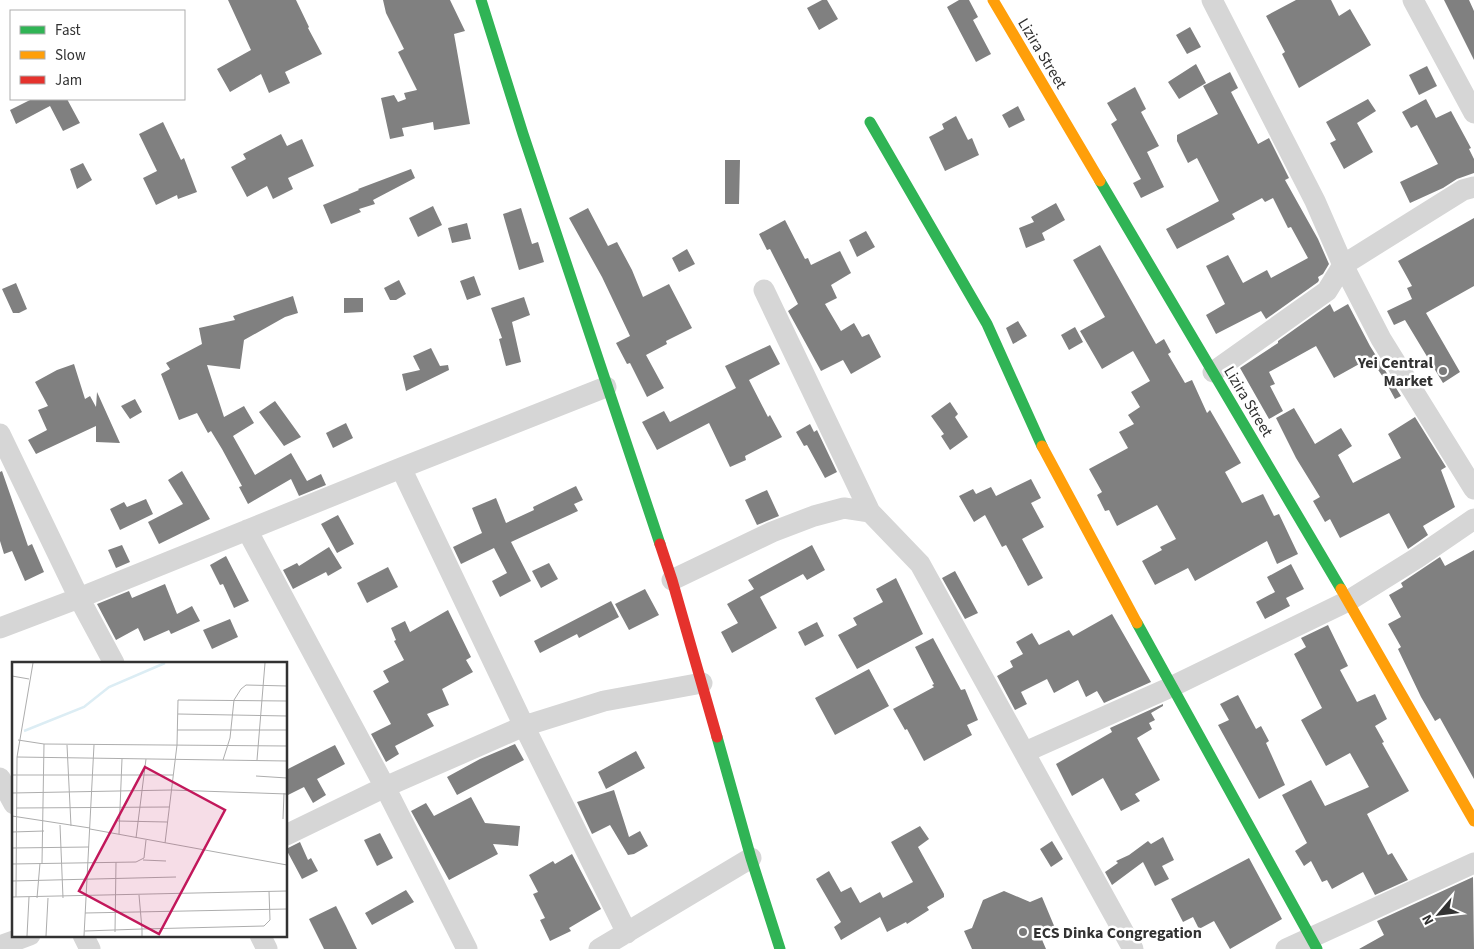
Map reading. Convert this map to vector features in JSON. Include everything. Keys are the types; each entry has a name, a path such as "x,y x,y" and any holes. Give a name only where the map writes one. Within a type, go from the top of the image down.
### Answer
{"street":[{"path":"481,0 606,387 672,580 751,858 780,949"},
{"name":"Lizira Street","path":"993,0 1348,601 1474,821"},
{"path":"1212,0 1315,202 1343,265 1381,339 1474,489"},
{"path":"1413,0 1474,113"},
{"path":"870,122 987,324 1034,431 1171,687 1314,943"},
{"path":"1213,372 1328,291 1343,265 1463,190 1474,187"},
{"path":"764,290 870,512 920,564 1133,949"},
{"path":"0,628 606,387"},
{"path":"0,434 79,598 113,662"},
{"path":"401,468 524,726 627,933"},
{"path":"672,580 772,532 814,516 844,508 870,512"},
{"path":"1025,752 1171,687 1348,601 1417,558 1474,519"},
{"path":"247,530 385,786 467,949"},
{"path":"288,834 385,786 524,726 604,701 702,683"},
{"path":"0,778 12,800"},
{"path":"599,949 751,858"},
{"path":"1286,949 1314,943 1474,863"},
{"path":"0,946 27,936"},
{"path":"83,936 90,949"},
{"path":"260,936 267,949"}],"building":[{"path":"228,0 296,0 322,54 285,72 290,83 269,93 261,74 230,92 217,69 251,50"},
{"path":"383,0 450,0 465,31 454,34 470,124 434,130 433,122 402,128 404,136 390,139 381,98 394,95 398,102 406,99 404,93 417,90 398,52 404,49 386,13"},
{"path":"822,0 827,0 838,19 819,30 807,8"},
{"path":"959,0 969,0 978,17 973,20 991,54 976,62 947,7"},
{"path":"1296,0 1331,0 1339,16 1350,9 1371,45 1299,88 1282,54 1285,52 1266,16"},
{"path":"1444,0 1469,0 1474,11 1474,60"},
{"path":"1190,27 1201,47 1187,54 1176,35"},
{"path":"1196,64 1206,83 1179,99 1168,82"},
{"path":"1427,66 1437,86 1419,95 1409,75"},
{"path":"1230,72 1238,88 1231,92 1258,144 1269,138 1289,178 1285,180 1318,239 1329,264 1323,274 1318,277 1318,282 1266,319 1261,311 1216,334 1206,315 1225,304 1206,266 1228,255 1243,283 1267,270 1271,278 1308,258 1291,227 1288,228 1273,198 1265,202 1262,198 1232,214 1235,219 1177,249 1166,229 1219,201 1197,158 1188,163 1177,141 1177,135 1218,114 1203,86"},
{"path":"1135,87 1146,109 1141,112 1159,146 1147,152 1164,187 1141,198 1133,183 1141,179 1111,124 1117,120 1107,103"},
{"path":"1368,99 1376,111 1357,123 1373,152 1344,169 1330,143 1336,140 1326,122"},
{"path":"1426,99 1436,118 1451,111 1471,148 1469,149 1474,159 1474,173 1457,179 1443,188 1410,203 1400,182 1438,164 1417,125 1411,128 1402,112"},
{"path":"30,100 68,100 80,123 63,131 50,106 16,124 10,110"},
{"path":"1018,106 1025,120 1009,128 1002,115"},
{"path":"956,116 968,140 972,138 979,155 945,171 929,137 944,129 942,124"},
{"path":"163,122 181,160 184,158 197,192 178,199 177,195 156,205 143,178 157,171 139,134"},
{"path":"281,134 287,146 302,139 314,166 288,178 293,189 273,199 267,186 247,197 231,167 246,159 243,154"},
{"path":"725,160 740,160 739,204 725,204"},
{"path":"83,163 92,180 77,189 70,169"},
{"path":"411,169 415,178 373,200 375,204 359,209 361,212 331,224 323,205 358,189"},
{"path":"1056,203 1065,220 1042,233 1045,240 1026,248 1019,228 1034,222 1031,217"},
{"path":"433,206 442,225 418,237 409,218"},
{"path":"521,208 532,244 538,242 544,262 519,270 503,214"},
{"path":"588,208 608,246 617,242 632,270 643,297 669,284 692,328 666,341 667,344 646,355 664,388 647,397 630,363 627,364 616,343 630,336 602,277 569,218"},
{"path":"1474,218 1474,286 1426,313 1460,372 1443,383 1405,320 1394,325 1387,311 1412,299 1407,288 1412,286 1398,261"},
{"path":"785,220 805,259 808,258 811,265 840,251 851,273 831,285 837,298 825,304 841,331 854,323 862,337 869,334 881,357 851,374 843,360 821,371 788,311 798,304 770,249 767,250 759,234"},
{"path":"467,223 471,239 452,243 448,228"},
{"path":"866,231 875,247 857,257 849,240"},
{"path":"1100,245 1156,344 1164,339 1171,352 1168,354 1185,383 1192,380 1207,413 1210,410 1241,463 1225,472 1242,503 1263,494 1274,516 1279,514 1298,554 1277,564 1267,541 1195,581 1188,568 1155,585 1142,561 1162,550 1160,547 1176,539 1157,505 1117,526 1109,510 1105,511 1097,495 1102,492 1089,469 1128,448 1119,432 1134,424 1128,415 1140,407 1131,392 1150,381 1133,351 1102,369 1080,331 1105,317 1073,260"},
{"path":"687,249 695,264 679,272 672,258"},
{"path":"474,276 481,295 467,300 460,281"},
{"path":"399,280 406,294 396,300 390,300 384,288"},
{"path":"16,283 27,309 19,313 13,313 2,289"},
{"path":"293,296 298,313 285,317 244,340 240,369 207,365 224,417 244,406 254,423 233,436 255,475 291,453 307,481 321,474 326,485 299,496 291,479 248,504 239,487 242,486 222,449 211,431 208,433 197,413 179,420 161,374 170,369 166,363 202,344 199,328 235,320 233,316"},
{"path":"524,297 530,315 512,322 521,362 506,366 499,339 502,338 491,308"},
{"path":"344,298 363,298 363,312 344,313"},
{"path":"1330,304 1334,312 1348,304 1370,346 1401,396 1395,399 1370,358 1334,378 1316,346 1269,372 1275,384 1270,386 1283,411 1269,419 1240,368 1278,343 1278,341"},
{"path":"1018,321 1027,336 1013,344 1006,328"},
{"path":"1075,327 1083,342 1069,350 1061,335"},
{"path":"770,345 780,364 749,380 768,417 770,415 782,437 745,456 746,460 730,467 709,423 657,450 642,422 664,411 670,422 736,388 725,366"},
{"path":"431,348 440,366 448,365 449,370 406,391 402,374 420,370 413,356"},
{"path":"74,364 85,399 90,396 96,407 97,392 120,443 96,442 96,426 36,454 28,440 47,430 38,410 48,406 35,382 57,370"},
{"path":"135,399 142,412 130,419 121,406"},
{"path":"275,401 301,437 284,446 259,412"},
{"path":"950,402 958,414 955,417 968,437 950,450 941,436 944,434 931,416"},
{"path":"1294,408 1315,444 1341,428 1352,446 1338,455 1353,483 1401,458 1388,434 1415,417 1446,467 1441,470 1455,507 1423,526 1428,535 1408,549 1389,513 1340,538 1330,519 1325,522 1313,501 1320,497 1296,458 1276,418"},
{"path":"346,423 353,438 333,448 326,433"},
{"path":"810,424 814,432 817,430 837,472 825,478 807,445 804,446 796,432"},
{"path":"2,471 28,546 32,544 44,572 25,581 12,551 4,554 0,541 0,472"},
{"path":"182,471 210,519 159,544 148,522 183,504 168,480"},
{"path":"1031,479 1041,498 1031,503 1044,527 1022,539 1043,578 1028,586 1006,545 1002,547 985,515 974,522 959,496 973,489 976,494 991,487 996,496"},
{"path":"576,486 583,500 574,504 578,511 511,542 531,581 500,597 492,581 507,573 494,548 461,564 453,547 482,533 472,508 496,498 506,523 534,510 533,507"},
{"path":"767,490 779,516 757,525 745,500"},
{"path":"146,499 153,514 120,530 110,509 124,502 127,507"},
{"path":"338,515 354,544 337,553 321,524"},
{"path":"122,545 130,562 116,568 108,550"},
{"path":"812,545 825,570 807,580 803,574 760,597 777,628 732,653 721,632 738,623 727,604 754,589 748,580"},
{"path":"329,547 342,568 328,576 326,572 293,589 283,570 297,563 299,566"},
{"path":"1474,550 1474,779 1440,718 1435,721 1421,697 1398,649 1401,647 1388,624 1401,617 1389,595 1403,587 1401,583 1440,557 1445,566"},
{"path":"226,556 249,601 234,608 223,584 220,585 210,565"},
{"path":"549,563 558,579 541,588 532,571"},
{"path":"1291,564 1304,589 1286,598 1290,606 1265,619 1256,602 1275,592 1267,577"},
{"path":"388,567 398,587 367,603 357,583"},
{"path":"955,571 978,613 965,619 942,578"},
{"path":"896,578 923,634 857,669 838,635 857,625 853,618 883,602 876,589"},
{"path":"165,584 177,614 192,606 200,621 171,634 169,630 144,641 138,628 116,640 97,604 129,591 132,598"},
{"path":"645,589 659,615 629,630 615,604"},
{"path":"611,601 619,617 579,638 577,634 540,653 534,641"},
{"path":"448,610 471,657 466,660 473,672 442,689 449,705 427,714 434,726 395,746 399,754 386,762 371,734 391,724 373,691 389,682 383,671 404,660 394,641 396,640 391,628 405,621 410,632"},
{"path":"1112,614 1151,682 1104,703 1097,691 1086,697 1078,680 1054,693 1047,679 1021,692 1027,704 1015,710 997,676 1013,667 1010,661 1023,654 1016,642 1032,633 1039,645 1069,630 1073,636"},
{"path":"230,619 238,637 212,649 203,630"},
{"path":"817,622 824,636 805,646 798,632"},
{"path":"1328,625 1348,666 1340,670 1357,702 1375,694 1387,719 1375,726 1384,742 1382,743 1409,791 1367,814 1388,855 1392,853 1408,880 1375,895 1363,872 1332,889 1327,880 1322,882 1311,861 1304,866 1295,851 1307,843 1282,795 1311,780 1325,806 1369,787 1350,753 1326,766 1301,720 1322,708 1294,654 1306,647 1301,638"},
{"path":"933,638 961,690 965,689 978,720 967,725 972,735 924,761 907,729 905,730 893,709 934,687 915,647"},
{"path":"869,669 889,706 835,735 815,698"},
{"path":"1238,695 1256,729 1261,726 1269,741 1266,743 1285,785 1259,799 1218,725 1229,720 1220,704"},
{"path":"1163,704 1163,706 1151,713 1155,720 1149,723 1152,729 1137,738 1160,780 1135,794 1140,801 1121,811 1103,778 1072,796 1056,764 1112,732 1110,728"},
{"path":"515,744 524,760 457,795 447,777 480,759"},
{"path":"335,745 345,764 317,779 326,795 313,803 304,787 288,795 288,769"},
{"path":"636,751 645,768 606,789 598,772"},
{"path":"614,790 629,837 640,831 648,846 634,854 628,855 610,825 592,834 577,802"},
{"path":"471,797 485,823 520,826 518,846 493,844 498,854 449,880 411,811 426,803 434,816"},
{"path":"920,826 929,839 918,847 944,897 927,907 929,910 907,924 906,922 887,932 880,917 841,940 834,927 841,922 816,879 829,871 841,892 851,887 860,903 880,892 883,898 913,882 891,842"},
{"path":"380,833 393,858 377,866 364,840"},
{"path":"1163,837 1174,860 1162,866 1169,879 1155,886 1143,862 1112,885 1105,872 1118,863 1116,861 1129,855 1148,841 1151,844"},
{"path":"1052,841 1063,859 1051,867 1040,849"},
{"path":"300,842 308,860 311,858 318,871 302,879 288,853 288,848"},
{"path":"572,854 601,909 569,928 571,931 550,941 540,920 545,918 533,894 538,892 529,875 553,861 555,864"},
{"path":"1249,858 1282,919 1230,949 1214,921 1199,929 1193,917 1183,922 1171,899"},
{"path":"1473,877 1474,949 1359,949 1384,935 1377,921"},
{"path":"406,890 414,902 372,925 365,913"},
{"path":"1004,891 1030,902 1042,897 1055,928 1040,935 1046,949 972,949 964,931 972,928 983,900"},
{"path":"336,906 357,949 324,949 309,919"}],"traffic: fast":[{"path":"481,0 523,134 660,544"},
{"path":"870,122 987,324 1042,446"},
{"path":"1100,181 1341,589"},
{"path":"1137,623 1317,949"},
{"path":"717,737 751,858 780,949"}],"traffic: slow":[{"path":"993,0 1100,181"},
{"path":"1042,446 1137,623"},
{"path":"1341,589 1474,821"}],"traffic: jam":[{"path":"660,544 717,737"}],"place":[{"name":"Yei Central Market","path":"1443,371"},
{"name":"ECS Dinka Congregation","path":"1023,932"}]}
